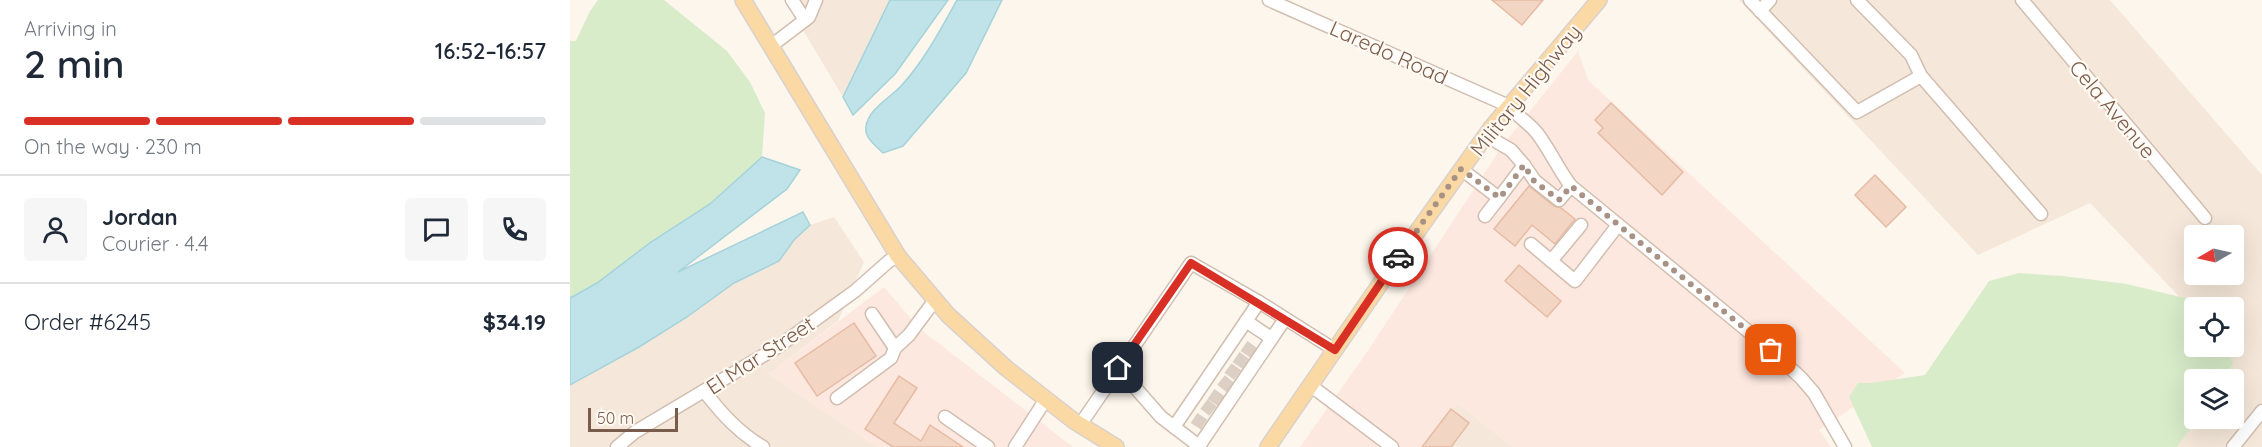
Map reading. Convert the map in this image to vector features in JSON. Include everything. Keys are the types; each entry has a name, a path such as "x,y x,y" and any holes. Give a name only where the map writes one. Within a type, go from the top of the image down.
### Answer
{"main road":[{"path":"743,0 898,256 948,315 1006,368 1080,424 1116,447"},
{"name":"Military Highway","path":"1268,447 1485,135 1599,0"}],"street":[{"path":"792,0 805,20"},
{"path":"771,46 809,17 816,0"},
{"name":"Laredo Road","path":"1269,0 1509,106 1535,130 1571,186 1787,364 1814,393 1845,447"},
{"path":"1750,0 1857,112 1921,76"},
{"path":"1760,11 1770,0"},
{"path":"1857,0 1911,55 1921,76 2041,214"},
{"name":"Cela Avenue","path":"2022,0 2205,218"},
{"path":"1485,135 1511,150 1534,181 1559,200 1571,186"},
{"path":"1485,216 1524,165"},
{"path":"1461,169 1500,198"},
{"path":"1551,261 1581,225"},
{"path":"1531,244 1575,281 1618,225"},
{"name":"El Mar Street","path":"617,447 635,432 779,346 855,291 898,256"},
{"path":"1080,424 1191,263 1335,350"},
{"path":"837,398 891,358 895,348 909,335 935,300"},
{"path":"1174,427 1198,421 1224,383 1223,364 1240,360 1248,348 1246,321 1258,302"},
{"path":"872,314 895,348"},
{"path":"1118,368 1161,417 1198,446 1198,421 1224,383 1242,377 1240,360 1248,348 1271,338 1285,319"},
{"path":"1246,321 1271,338"},
{"path":"1310,385 1392,447"},
{"path":"704,391 739,432 763,447"},
{"path":"1015,447 1046,399"},
{"path":"2232,447 2262,411"},
{"path":"945,417 988,447"}],"shaded area":[{"path":"785,0 890,0 843,97"},
{"path":"1739,0 2110,0 2262,175 2262,447 2141,447 2184,389 2184,429 2244,429 2244,369 2199,369 2208,357 2244,357 2244,297 2184,297 2184,302 2090,203 1978,255"},
{"path":"1578,51 1588,80 1905,373 1819,430 1831,447 1513,447 1457,403 1423,447 1300,447 1367,352 1503,145"},
{"path":"834,217 864,262 838,321 769,374 877,447 570,447 570,385 639,347 687,317 734,283 779,261 794,240 810,225"},
{"path":"884,287 920,329 1073,447 877,447 769,374"},
{"path":"1457,403 1513,447 1423,447"}],"green space":[{"path":"598,0 664,0 727,51 750,82 765,113 762,157 710,204 651,242 597,283 570,298 570,41 576,41 590,11"},
{"path":"2019,273 2063,276 2127,284 2184,298 2184,357 2231,357 2233,364 2229,369 2184,369 2184,429 2190,429 2177,447 1872,447 1849,397 1858,383 1925,375 1989,281"}],"water":[{"path":"890,0 948,0 895,74 853,115 843,97"},
{"path":"957,0 1002,0 966,73 903,146 883,153 867,134 868,121 875,109 901,86 917,66"},
{"path":"762,157 800,170 787,189 678,272 803,212 810,225 794,240 779,261 734,283 687,317 639,347 570,385 570,298 597,283 651,242 710,204"}],"building":[{"path":"1492,0 1543,0 1522,25"},
{"path":"1611,103 1683,172 1662,195 1598,133 1603,128 1595,120"},
{"path":"1875,175 1906,207 1886,227 1855,195"},
{"path":"1529,186 1575,219 1555,244 1532,225 1515,246 1494,229"},
{"path":"1519,265 1561,301 1547,317 1505,281"},
{"path":"854,323 876,356 817,396 795,363"},
{"path":"899,376 917,388 894,423 921,441 930,425 963,447 893,447 865,429"},
{"path":"1451,409 1469,423 1451,447 1422,447"}],"tunnel":[{"path":"1244,346 1254,353"},
{"path":"1236,357 1246,364"},
{"path":"1228,368 1239,376"},
{"path":"1221,380 1231,388"},
{"path":"1211,394 1221,401"},
{"path":"1204,404 1213,411"},
{"path":"1194,418 1205,425"}],"way so far":[{"path":"1398,257 1461,169 1500,198 1524,165 1534,181 1559,200 1571,186 1771,350"}],"route":[{"path":"1118,368 1191,263 1335,350 1398,257"}]}
